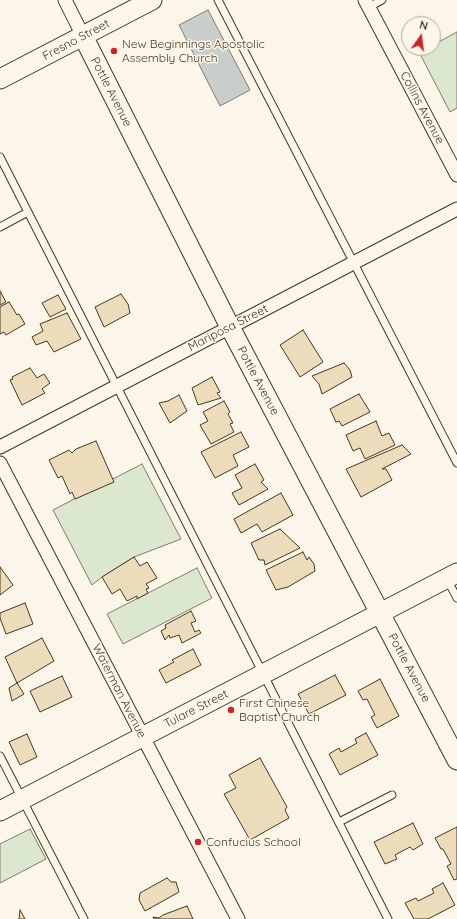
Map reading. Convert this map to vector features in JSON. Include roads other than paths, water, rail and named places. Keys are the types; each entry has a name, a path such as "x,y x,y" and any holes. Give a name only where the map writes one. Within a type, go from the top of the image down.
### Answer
{"street":[{"name":"Pottle Avenue","path":"65,0 230,327 457,760"},
{"name":"Fresno Street","path":"0,79 152,0"},
{"name":"Collins Avenue","path":"367,4 457,174"},
{"name":"Mariposa Street","path":"0,447 457,209"},
{"name":"Waterman Avenue","path":"0,463 238,919"},
{"name":"Tulare Street","path":"0,811 452,576"}],"lane":[{"path":"218,0 457,463"},
{"path":"367,4 382,0"},
{"path":"0,157 388,919"},
{"path":"0,227 28,212"},
{"path":"452,576 457,598"},
{"path":"0,756 84,919"},
{"path":"339,822 392,795"}],"place":[{"name":"New Beginnings Apostolic Assembly Church","path":"114,51"},
{"name":"First Chinese Baptist Church","path":"231,710"},
{"name":"Confucius School","path":"198,842"}]}
